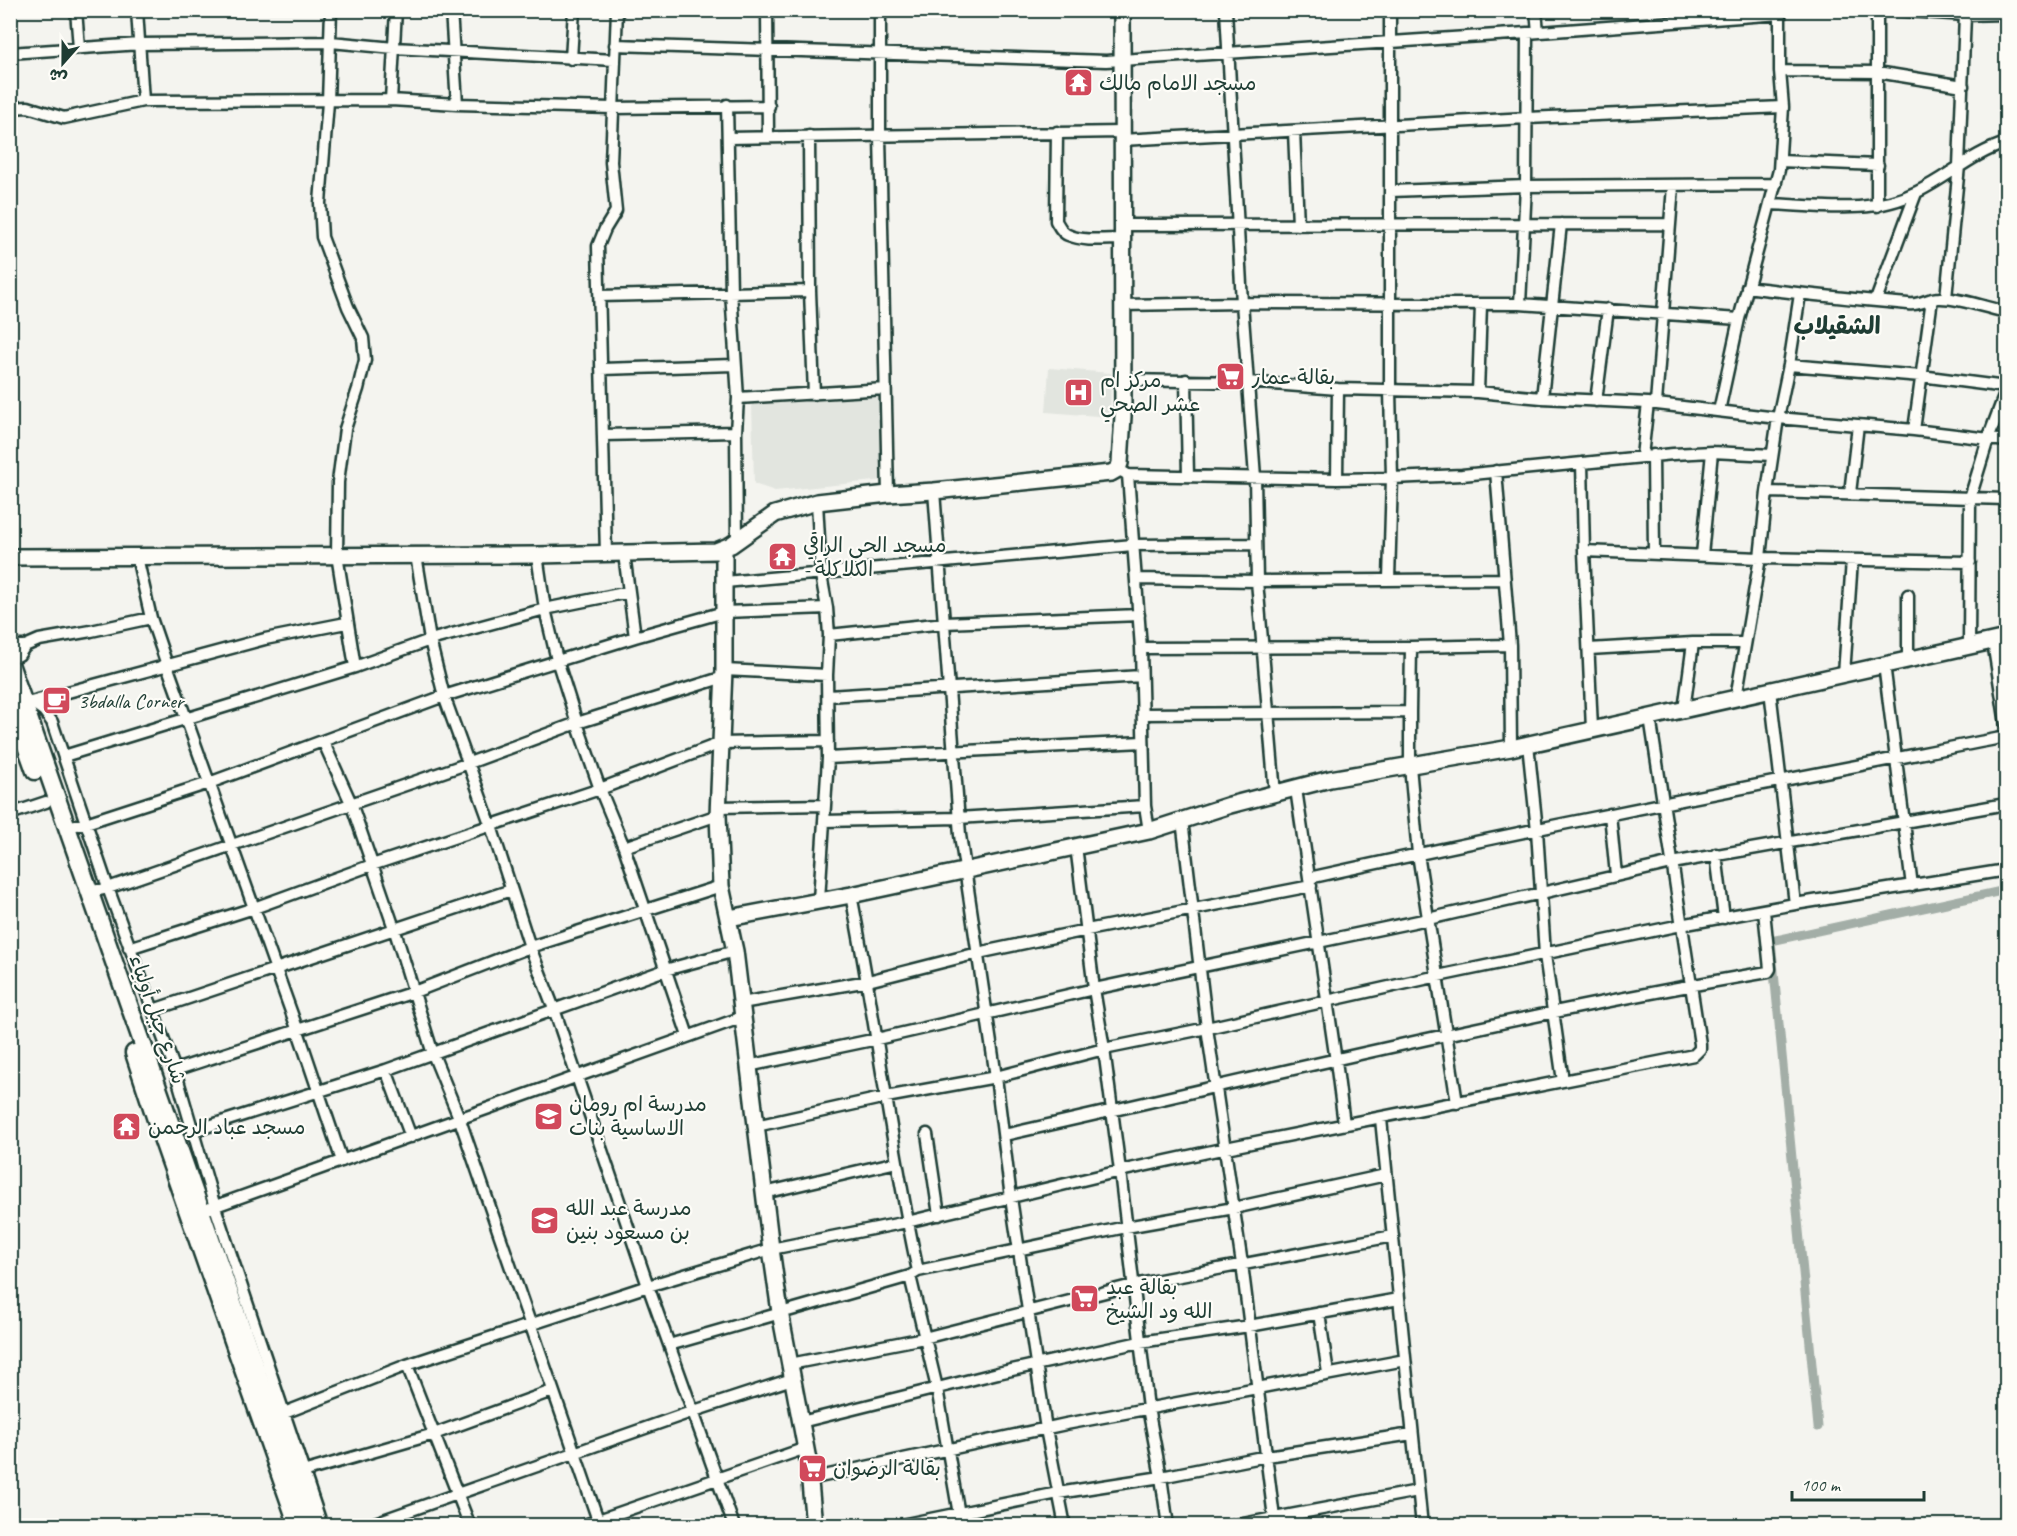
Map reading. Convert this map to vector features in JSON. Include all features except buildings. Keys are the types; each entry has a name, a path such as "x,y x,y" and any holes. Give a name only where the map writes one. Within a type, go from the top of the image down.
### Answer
{"main road":[{"name":"شارع جبل أولياء","path":"10,664 89,892 208,1209 279,1414 311,1526"},
{"name":"شارع جبل أولياء","path":"22,702 46,802 298,1526"}],"street":[{"path":"76,10 80,48"},
{"path":"137,10 143,101"},
{"path":"331,10 328,102 320,203 321,237 348,307 363,338 365,360 345,429 338,482 337,555 346,623 355,668"},
{"path":"391,100 396,10"},
{"path":"451,10 456,104"},
{"path":"571,59 574,10"},
{"path":"606,554 598,246 604,229 616,211 611,162 617,10"},
{"path":"767,10 768,136"},
{"path":"880,10 880,136 888,494"},
{"path":"1122,10 1122,445 1139,615 1145,806 1149,831"},
{"path":"1226,10 1242,303 1255,477 1261,647 1275,794"},
{"path":"1389,579 1392,478 1390,10"},
{"path":"1520,304 1525,224 1527,117 1532,33 1536,10"},
{"path":"1877,10 1877,206"},
{"path":"1893,10 1965,15 2007,14"},
{"path":"615,45 879,52 1094,61 1532,33 1779,12 1779,71 1783,107 1780,161 1771,204 1739,319 1719,411"},
{"path":"1946,298 1959,166 1965,15"},
{"path":"10,52 140,44 331,42 393,48 614,60"},
{"path":"1779,71 1877,72 1963,86"},
{"path":"10,108 28,107 64,118 143,101 391,100 613,108 769,106"},
{"path":"727,105 731,292 734,365 738,398 731,545 725,582 724,674 718,811 721,886 735,951 780,1312 806,1448 812,1525"},
{"path":"728,138 1057,132 1121,136 1233,135 1527,117 1783,107"},
{"path":"1294,131 1298,225"},
{"path":"1057,132 1056,220 1061,230 1068,235 1079,237 1122,232 1239,226 1670,224"},
{"path":"809,136 810,291 814,394"},
{"path":"1771,204 1877,206 1916,194 1977,155 2007,143"},
{"path":"1780,161 1878,165"},
{"path":"1391,191 1526,186 1776,184"},
{"path":"1654,552 1648,456 1652,403 1664,313 1673,186"},
{"path":"1876,300 1916,194"},
{"path":"1542,398 1561,224"},
{"path":"1748,287 1919,305 1932,299 1946,298 2007,312"},
{"path":"600,296 810,291"},
{"path":"1736,698 1760,558 1772,454 1800,294"},
{"path":"1914,430 1932,299"},
{"path":"1122,305 1520,304 1739,319"},
{"path":"1478,392 1481,305"},
{"path":"1596,401 1608,309"},
{"path":"601,369 734,365"},
{"path":"1789,365 1921,376 2007,389 1988,439 1970,498 1969,646"},
{"path":"1122,380 1248,382 1338,389 1478,392 1542,398 1652,403 2007,441"},
{"path":"1186,380 1188,476"},
{"path":"738,398 885,389"},
{"path":"1337,479 1338,389"},
{"path":"1850,493 1858,425"},
{"path":"604,435 736,432"},
{"path":"10,557 695,553 731,545 775,514 817,502 1123,472 1188,476 1392,478 1462,475 1648,456 1712,452 1772,454"},
{"path":"1702,555 1712,452"},
{"path":"1582,464 1592,729"},
{"path":"1496,471 1510,645 1511,748"},
{"path":"934,491 958,818 996,1077 1011,1198 1046,1429 1065,1526"},
{"path":"1767,492 2007,499"},
{"path":"817,502 821,575 829,635 828,758 819,900"},
{"path":"725,582 1133,545 1256,544"},
{"path":"1584,551 1760,558 1970,562"},
{"path":"624,554 635,637"},
{"path":"416,555 430,640 444,696 491,826 530,947 554,1009 648,1286 734,1526"},
{"path":"537,555 545,609 557,660 577,723 600,789 624,847 688,1036"},
{"path":"137,557 151,618 342,1161"},
{"path":"1844,674 1852,560"},
{"path":"1136,579 1257,581 1504,579"},
{"path":"64,756 355,668 430,640 545,609 628,592"},
{"path":"1908,595 1908,659"},
{"path":"66,827 86,823 209,783 444,696 635,637 724,612 827,608"},
{"path":"829,635 945,623 1139,615"},
{"path":"10,646 26,646 39,640 151,618"},
{"path":"22,702 265,639 346,623"},
{"path":"729,918 852,895 1149,831 1230,805 1330,779 1511,748 2000,640 2007,724"},
{"path":"1589,649 1693,643 1745,643"},
{"path":"1684,710 1693,643"},
{"path":"1141,648 1510,645"},
{"path":"10,659 19,655 26,646"},
{"path":"1411,647 1410,766 1418,854 1457,1103"},
{"path":"1884,664 1912,886"},
{"path":"89,892 108,888 231,846 577,723 724,674 827,675"},
{"path":"828,696 1142,676"},
{"path":"1770,690 1795,904"},
{"path":"22,702 44,711 52,722 129,948 174,1070 193,1131 208,1209 688,1036 742,1010 978,953 1194,909 1418,854 2007,737"},
{"path":"1143,714 1410,712"},
{"path":"322,1526 279,1414 407,1365 648,1286 771,1249 939,1215 1120,1171 1227,1148 1344,1124 1381,1119 1690,1056 1698,1052 1700,1044 1650,717"},
{"path":"323,741 351,803 433,1054 460,1120 599,1522"},
{"path":"129,948 254,908 372,865 600,789 721,743 828,741"},
{"path":"828,758 1143,742"},
{"path":"1528,744 1537,830 1545,955 1563,1081"},
{"path":"1296,789 1344,1124"},
{"path":"10,814 46,802"},
{"path":"748,1066 1094,989 1428,919 1672,863 2007,804"},
{"path":"624,847 718,811 825,805"},
{"path":"824,820 958,818 1145,806"},
{"path":"1611,814 1616,875"},
{"path":"1182,820 1207,1028 1227,1148 1275,1521"},
{"path":"1076,846 1120,1171 1148,1408 1168,1526"},
{"path":"1716,854 1724,918"},
{"path":"756,1126 886,1097 996,1077 1104,1049 1681,925 2007,870"},
{"path":"174,1070 414,992 530,947 721,886"},
{"path":"153,1010 511,890"},
{"path":"852,895 868,981 924,1338 937,1388 961,1526"},
{"path":"1004,1135 1446,1035 1690,985 1769,972 1764,911"},
{"path":"193,1131 318,1093 433,1054 665,970 735,951"},
{"path":"386,1070 411,1137"},
{"path":"1381,1119 1422,1526"},
{"path":"927,1134 939,1215"},
{"path":"764,1193 897,1162"},
{"path":"669,1345 914,1274 1020,1249 1234,1208 1386,1175"},
{"path":"366,1526 694,1411 791,1371 1133,1285 1393,1236"},
{"path":"801,1422 1037,1364 1140,1342 1249,1326 1399,1299"},
{"path":"1319,1312 1328,1373"},
{"path":"810,1479 1148,1408 1405,1360"},
{"path":"407,1365 470,1526"},
{"path":"303,1472 434,1434 552,1391"},
{"path":"896,1526 1058,1493 1161,1477 1267,1456 1412,1434"},
{"path":"581,1526 599,1522 806,1448"},
{"path":"1232,1526 1275,1521 1418,1491"}],"shaded area":[{"name":"مركز ام عشر الصحي","path":"1049,368 1111,373 1110,417 1046,412"},
{"path":"878,396 884,480 775,491 754,484 752,403"}],"waterway":[{"path":"1818,1427 1771,941 2006,890"}],"place":[{"name":"مسجد الامام مالك","path":"1078,83"},
{"name":"بقالة عمار","path":"1231,377"},
{"name":"مركز ام عشر الصحي","path":"1079,392"},
{"name":"مسجد الحي الراقي - الكلاكلة","path":"782,557"},
{"name":"3bdalla Corner","path":"57,701"},
{"name":"مدرسة ام رومان الاساسية بنات","path":"548,1116"},
{"name":"مسجد عباد الرحمن","path":"127,1127"},
{"name":"مدرسة عبد الله بن مسعود بنين","path":"545,1220"},
{"name":"بقالة عبد الله ود الشيخ","path":"1085,1299"},
{"name":"بقالة الرضوان","path":"812,1468"}],"district":[{"name":"الشقيلاب","path":"1837,326"}]}
